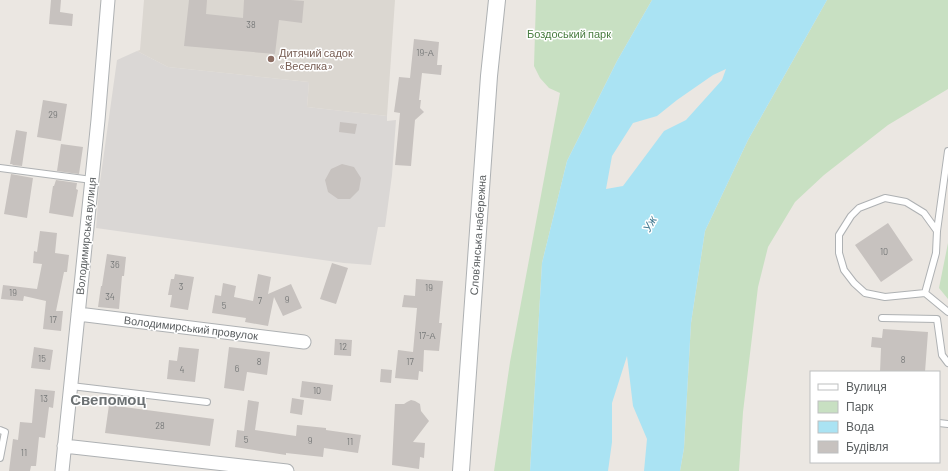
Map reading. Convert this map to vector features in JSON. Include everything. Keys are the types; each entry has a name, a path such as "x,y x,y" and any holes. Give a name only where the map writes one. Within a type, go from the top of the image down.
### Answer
{"street":[{"name":"Володимирська вулиця","path":"62,471 92,180 108,0"},
{"name":"Словʼянська набережна","path":"461,471 489,76 497,0"},
{"name":"Володимирський провулок","path":"78,314 304,342"},
{"path":"64,446 287,471"}],"lane":[{"path":"925,293 936,253 937,231 948,151"},
{"path":"0,168 92,180"},
{"path":"937,231 924,213 906,202 885,198 859,208 851,216 839,235 839,254 844,270 854,283 865,292 886,297 925,293 948,312"},
{"path":"882,318 937,319 942,354 948,363"},
{"path":"71,386 207,402"},
{"path":"0,430 5,432 0,458"}],"shaded area":[{"name":"Дитячий садок «Веселка»","path":"144,0 395,0 387,116 307,107 309,82 168,67 137,51 140,50"},
{"path":"137,51 168,67 309,82 307,107 387,116 387,121 396,120 392,175 385,227 378,227 371,265 344,263 96,228 99,189 117,60"}],"green space":[{"name":"Боздоський парк","path":"536,0 652,0 617,61 567,161 542,263 530,471 494,471 510,362 560,93 549,88 540,78 534,66"},
{"path":"827,0 948,0 948,89 888,125 824,175 795,202 768,247 758,287 743,412 739,471 680,471 684,448 691,323 705,231 748,140"},
{"path":"948,243 948,299 939,288"}],"water":[{"name":"Уж","path":"652,0 827,0 748,140 705,231 691,323 684,448 680,471 644,471 647,439 633,406 627,356 612,403 612,442 608,471 530,471 542,263 567,161 617,61","holes":["726,69 722,80 686,120 664,131 623,186 606,189 612,156 633,123 657,116 713,75"]}],"building":[{"path":"51,0 61,0 60,12 73,14 72,26 49,24"},
{"path":"189,0 207,0 206,14 243,18 244,0 304,1 302,23 279,20 275,54 184,46"},
{"path":"414,39 439,42 437,65 442,65 441,75 422,73 419,100 421,100 420,108 424,112 415,120 411,166 395,165 400,113 394,112 399,77 410,78"},
{"path":"43,100 67,104 61,141 37,137"},
{"path":"340,122 357,124 355,134 339,132"},
{"path":"16,130 27,132 22,166 10,164"},
{"path":"61,144 83,147 79,174 57,171"},
{"path":"342,164 354,167 361,178 359,190 350,199 338,199 328,192 325,180 331,169"},
{"path":"11,174 33,178 27,218 4,214"},
{"path":"56,180 77,183 76,189 78,190 73,217 49,213 53,186"},
{"path":"888,223 913,260 881,282 855,245"},
{"path":"40,231 57,233 55,253 69,255 67,272 64,272 56,311 63,311 61,331 43,329 46,301 24,296 23,301 1,299 3,285 37,289 42,264 33,263 34,251 37,252"},
{"path":"107,254 126,257 124,276 122,276 119,309 98,307"},
{"path":"332,263 348,268 336,304 320,299"},
{"path":"175,274 194,277 188,310 170,307 172,295 168,295 171,279 174,279"},
{"path":"258,274 271,277 268,294 291,284 302,308 283,316 274,297 268,326 245,322 246,318 212,313 215,295 221,296 223,283 236,286 234,297 253,301"},
{"path":"416,279 443,281 439,323 442,323 439,351 424,350 423,372 419,371 418,380 395,378 398,350 413,352 417,308 402,307 404,295 415,296"},
{"path":"883,329 928,332 925,371 880,371 881,348 871,347 872,337 882,338"},
{"path":"335,339 352,340 351,356 334,355"},
{"path":"34,347 53,350 50,370 31,368"},
{"path":"179,347 199,349 195,382 167,379 169,360 177,361"},
{"path":"229,347 270,352 267,375 247,372 244,391 224,388"},
{"path":"381,369 392,370 391,383 380,382"},
{"path":"302,381 333,385 331,401 300,397"},
{"path":"35,389 55,391 53,408 49,407 45,438 39,437 36,466 31,466 30,471 9,471 13,439 18,440 20,422 32,423"},
{"path":"292,398 304,400 302,415 290,413"},
{"path":"248,400 259,402 255,430 296,436 297,425 326,428 326,430 361,435 358,453 324,448 323,457 286,453 286,455 235,447 237,430 244,431"},
{"path":"411,400 420,404 421,411 429,421 413,442 425,443 424,458 420,457 419,469 392,465 395,404 404,404"},
{"path":"109,405 214,419 210,446 105,433"}],"place":[{"name":"Дитячий садок «Веселка»","path":"271,59"}],"district":[{"name":"Свепомоц","path":"108,400"}]}
